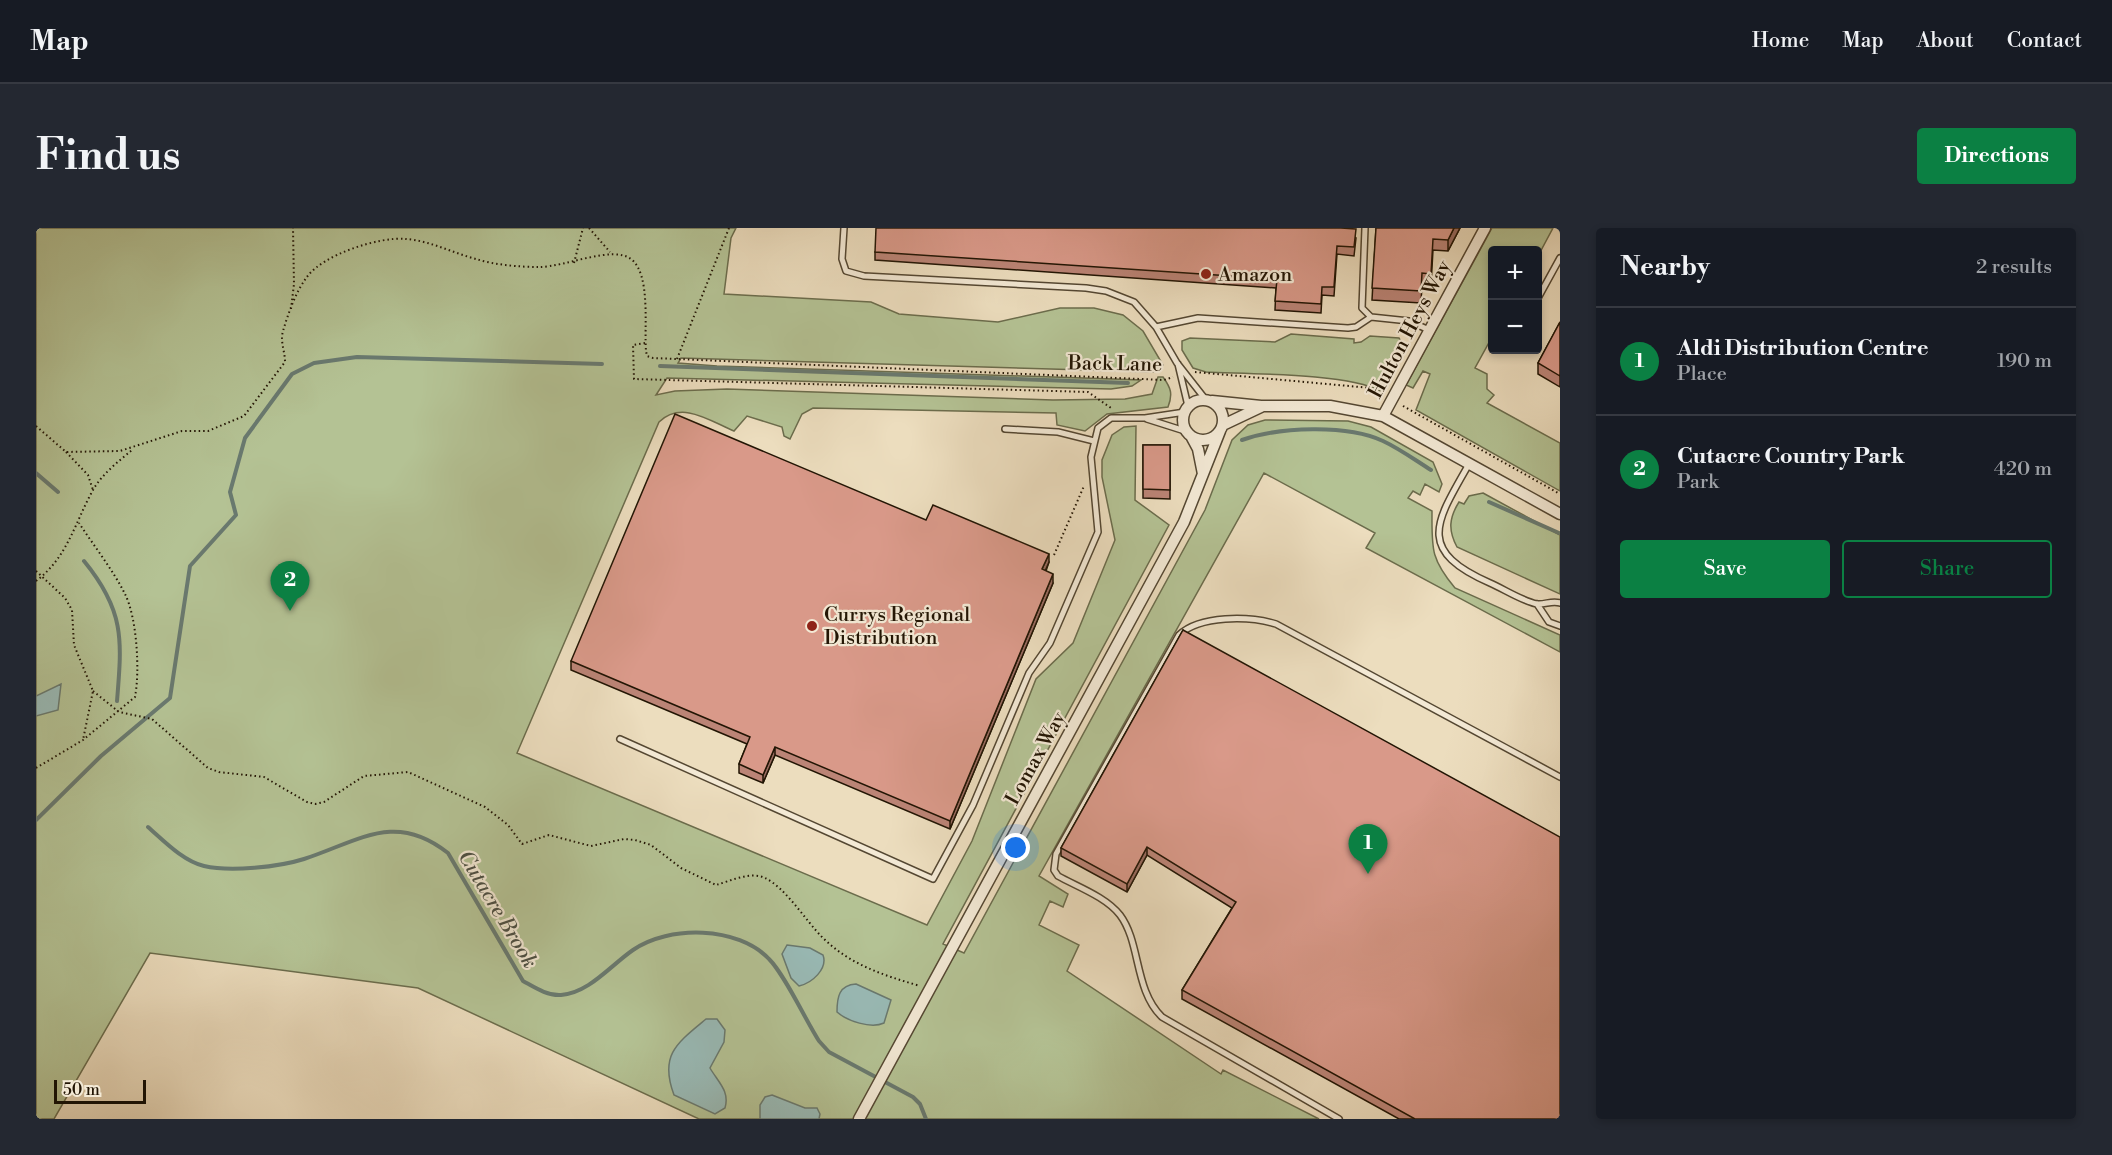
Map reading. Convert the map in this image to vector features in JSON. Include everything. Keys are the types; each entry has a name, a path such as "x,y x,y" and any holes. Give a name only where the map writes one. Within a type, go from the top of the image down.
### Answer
{"street":[{"name":"Hulton Heys Way","path":"1383,416 1485,228"},
{"path":"1209,400 1222,411 1222,428"},
{"path":"1203,474 1198,449 1183,423 1186,409 1193,402 1209,400 1261,406 1330,406 1383,416 1559,512"},
{"path":"1190,434 1203,440 1261,406"},
{"name":"Lomax Way","path":"859,1119 1184,522 1222,428"}],"lane":[{"path":"844,228 842,259 846,271 864,276 1106,291 1134,302 1156,327 1183,373 1209,400"},
{"path":"1365,228 1360,299 1362,308 1371,317"},
{"path":"1542,291 1560,258"},
{"path":"1156,327 1198,318 1348,328 1356,327 1371,317 1403,320 1429,330"},
{"path":"620,739 933,879 973,805 1029,673 1050,643 1098,531 1091,457 1098,428 1111,418 1145,418 1186,409 1183,373"},
{"path":"1145,418 1190,434"},
{"path":"1005,429 1058,432 1094,441"},
{"path":"1469,464 1443,510 1438,533 1446,554 1462,571 1537,604 1560,603"},
{"path":"1537,604 1550,622 1560,626"},
{"path":"1339,1119 1162,1017 1150,1006 1121,917 1110,905 1058,876 1054,870 1056,854 1179,635 1195,625 1243,617 1276,624 1560,777"}],"path":[{"path":"290,313 294,284 293,228"},
{"path":"574,263 583,228"},
{"path":"589,228 610,252"},
{"path":"677,360 729,228"},
{"path":"66,452 134,448 182,431 208,431 244,416 285,362 281,343 290,313 307,276 321,263 368,243 405,238 477,260 537,267 574,263 610,252 629,257 642,273 645,343 633,345 634,379 1088,392 1119,412"},
{"name":"Back Lane","path":"645,343 650,357 677,360 1164,380 1183,373 1371,388 1560,494"},
{"path":"36,426 66,452 87,475 93,490"},
{"path":"36,581 42,577 79,523 93,490 134,448"},
{"path":"1054,555 1084,486 1095,483"},
{"path":"36,768 83,740 118,712 135,697 138,683 132,614 126,595 79,523"},
{"path":"36,571 65,598 72,610 74,645 93,691 118,712 152,719 208,768 219,772 264,777 307,802 324,802 364,776 408,771 485,807 508,825 522,844 549,835 591,846 624,839 634,840 651,845 681,868 716,885 750,876 764,877 774,884 823,938 840,953 870,971 922,987"},
{"path":"83,740 93,691"}],"green space":[{"path":"36,228 736,228 731,238 724,294 871,302 899,314 998,322 1060,308 1094,308 1123,315 1143,331 1163,365 1153,372 681,358 678,363 717,366 1141,380 1132,386 1111,389 667,378 656,395 675,391 727,389 1053,400 1125,399 1152,394 1158,377 1163,377 1171,395 1168,407 1107,414 1085,431 1057,425 1056,413 813,408 802,414 790,439 784,436 782,427 747,416 734,431 696,414 677,413 668,416 659,422 517,753 927,925 972,841 1036,679 1073,643 1115,540 1102,477 1102,460 1112,435 1124,427 1136,426 1135,500 1169,525 943,944 964,953 1205,510 1232,440 1248,425 1265,420 1348,421 1371,427 1433,462 1442,484 1439,492 1425,484 1420,495 1413,491 1408,498 1432,511 1434,552 1447,578 1455,588 1560,635 1560,652 1366,548 1375,533 1264,473 1039,876 1068,894 1063,907 1050,901 1039,925 1079,945 1067,971 1221,1074 1223,1070 1319,1119 699,1119 418,988 150,953 54,1119 36,1119"},
{"path":"1492,228 1553,228 1542,249 1542,246 1488,246 1488,344 1475,368 1487,374 1487,389 1494,395 1487,403 1560,443 1560,491 1416,410 1430,374 1423,371 1413,388 1406,385"},
{"path":"1291,334 1354,339 1354,343 1361,342 1370,336 1399,338 1405,349 1380,391 1365,385 1322,378 1206,372 1193,368 1182,350 1182,341 1190,338 1275,342"},
{"path":"1483,493 1560,535 1560,594 1457,547 1451,530 1456,508 1459,502 1464,504 1469,496"}],"water":[{"path":"61,684 58,710 36,716 36,696"},
{"path":"787,945 810,948 823,955 823,965 818,975 799,986 791,978 782,954"},
{"path":"856,984 891,1000 884,1023 873,1025 859,1023 837,1012 840,993 846,987"},
{"path":"706,1019 717,1019 725,1030 724,1042 710,1068 726,1097 725,1108 715,1114 674,1095 670,1081 670,1060 673,1051"},
{"path":"772,1095 805,1108 817,1108 820,1114 819,1119 760,1119 760,1105 765,1097"}],"building":[{"name":"Amazon","path":"876,228 1356,229 1354,247 1337,246 1334,287 1322,287 1321,304 1275,301 1277,279 875,252"},
{"path":"1376,228 1454,228 1448,240 1433,239 1431,274 1422,273 1421,291 1372,288"},
{"path":"1560,322 1560,376 1538,363"},
{"name":"Currys Regional Distribution","path":"675,414 926,520 933,505 1049,554 1042,569 1053,574 950,821 775,747 763,775 739,764 750,737 571,661"},
{"path":"1143,445 1170,445 1170,490 1143,489"},
{"path":"1183,630 1560,837 1560,1119 1415,1119 1182,990 1236,902 1147,847 1127,884 1061,848"}],"waterway":[{"path":"36,820 101,756 170,698 190,566 236,515 230,492 245,438 292,374 314,363 357,357 602,364"},
{"path":"660,366 1128,383"},
{"path":"1242,440 1293,430 1351,432 1383,441 1431,470"},
{"name":"Cutacre Brook","path":"36,473 58,492"},
{"path":"1489,502 1559,533"},
{"name":"Cutacre Brook","path":"84,561 107,595 118,627 120,660 117,701"},
{"name":"Cutacre Brook","path":"148,827 189,860 204,866 227,869 254,868 294,862 377,834 394,832 411,834 429,840 448,853 523,981 551,994 561,995 581,989 633,950 665,936 703,933 740,940 756,948 775,966 819,1041 829,1052 913,1097 920,1104 926,1119"}],"place":[{"name":"Amazon","path":"1206,274"},
{"name":"Cutacre Country Park","path":"290,611"},
{"name":"Currys Regional Distribution","path":"812,626"},
{"name":"Aldi Distribution Centre","path":"1368,874"}]}
